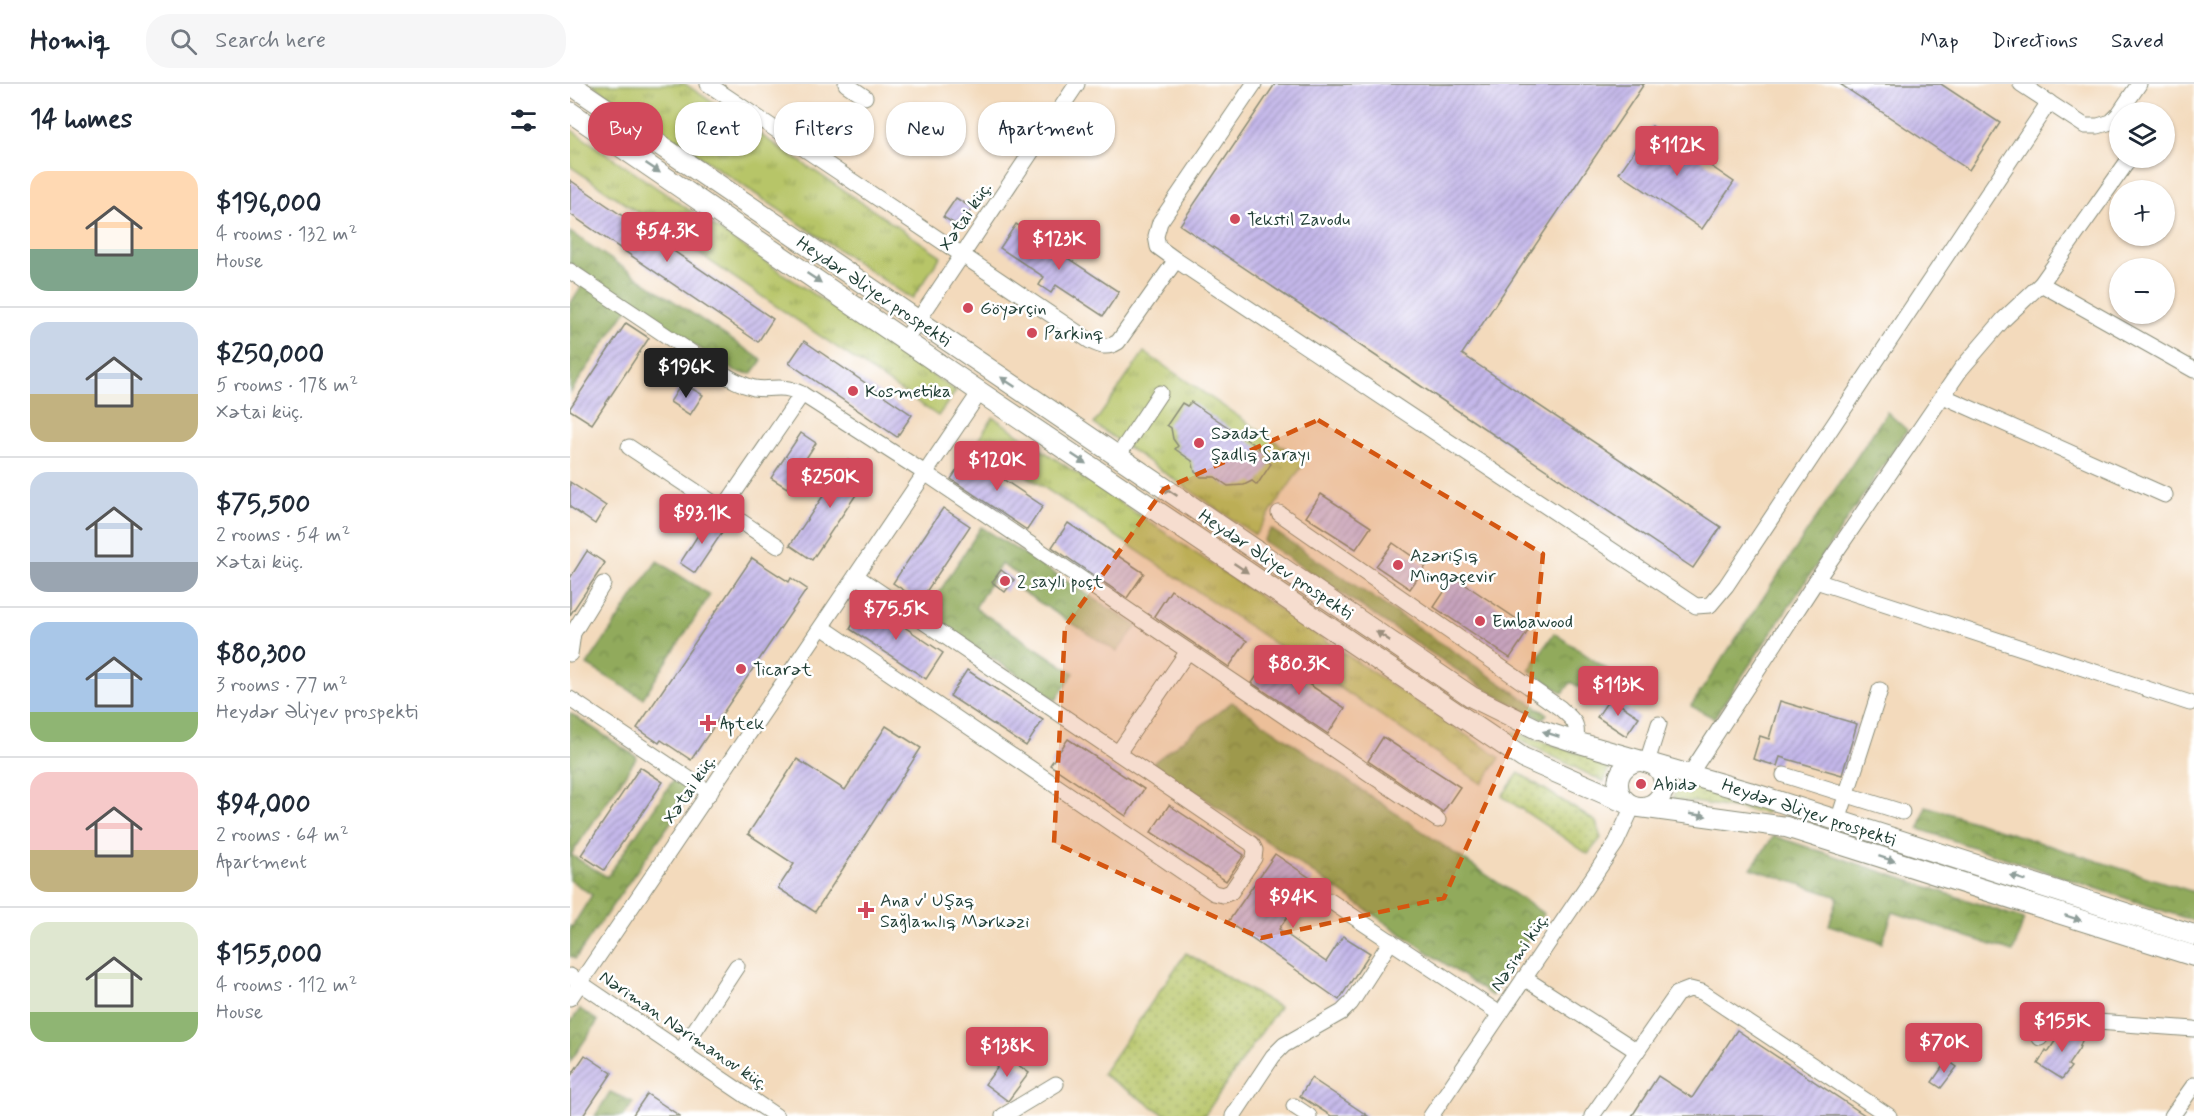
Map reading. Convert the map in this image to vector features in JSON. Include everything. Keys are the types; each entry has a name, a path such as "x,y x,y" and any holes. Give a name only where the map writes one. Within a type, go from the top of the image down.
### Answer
{"main road":[{"name":"Heydər Əliyev prospekti","path":"570,84 1472,697 1539,730 1690,774 2194,935"},
{"name":"Heydər Əliyev prospekti","path":"570,112 1523,758 1637,807 1786,827 2194,956"},
{"path":"1647,762 1659,770 1663,777 1663,791 1654,803 1637,807 1622,797 1619,789 1621,774 1632,763 1647,762"}],"street":[{"path":"708,84 1099,345 1110,347 1118,342 1176,260"},
{"path":"846,84 865,97"},
{"name":"Xətai küç.","path":"905,340 1077,84"},
{"path":"1254,84 1160,222 1156,236 1158,247 1696,606 1710,605 1726,586 2049,102"},
{"path":"2021,84 2085,126 2098,126 2109,123"},
{"path":"2127,102 2139,84"},
{"path":"1690,774 1816,581 1961,369 2002,320 2041,284 2123,168"},
{"path":"570,271 719,372 756,388 779,387 802,394 925,473 1438,820"},
{"path":"2041,284 2194,370"},
{"name":"Xətai küç.","path":"570,998 575,979 710,793 980,392"},
{"path":"1118,456 1160,393"},
{"path":"723,509 802,394"},
{"path":"1943,396 2165,495"},
{"path":"629,447 778,546"},
{"path":"1279,513 1560,708 1573,719 1577,728 1576,742"},
{"path":"822,627 1214,893 1223,895 1231,892 1254,858 1255,850 1252,844 856,576"},
{"path":"1816,581 2190,703"},
{"path":"570,654 573,633 603,584"},
{"path":"1118,753 1188,651"},
{"path":"1838,821 1880,690"},
{"path":"570,699 710,793"},
{"path":"1647,762 1659,724"},
{"path":"1784,775 1902,812"},
{"name":"Nəsimi küç.","path":"1431,1116 1616,843 1637,807"},
{"path":"1330,901 1500,1014"},
{"path":"1233,1116 1274,1056 1284,1046 1342,1012 1351,1003 1391,941"},
{"path":"681,1051 737,966"},
{"path":"1524,978 1637,1052"},
{"name":"Nəriman Nərimanov küç.","path":"575,979 776,1116"},
{"path":"1592,1116 1677,994 1690,989 1702,992 1889,1116"},
{"path":"2040,1038 2050,1022 2056,1019 2194,1029"},
{"path":"1004,1116 1056,1084"},
{"path":"2172,1116 2194,1085"},
{"path":"1294,1106 1309,1116"}],"highlighted area":[{"path":"1318,420 1543,554 1529,706 1444,898 1261,938 1054,843 1065,627 1164,489"}],"green space":[{"path":"592,84 685,84 712,102 675,102 675,140 663,132 663,102 619,102"},
{"path":"570,129 588,141 588,156 610,156 956,391 938,416 570,166"},
{"path":"762,136 774,144 774,156 792,156 941,256 912,299 699,156 762,156"},
{"path":"570,232 762,360 752,374 736,372 631,304 570,393 570,304 589,275 570,263"},
{"name":"Səadət Şadlıq Sarayı","path":"1144,352 1305,462 1255,535 1094,424"},
{"path":"1887,412 1907,430 1714,718 1691,706"},
{"path":"993,417 1500,758 1482,784 977,442"},
{"path":"981,527 1137,626 1117,652 1017,588 1022,577 1001,564 975,608 1074,673 1056,700 925,614"},
{"path":"1271,529 1547,714 1542,719 1493,694 1263,541"},
{"path":"657,561 710,595 643,698 587,665"},
{"path":"1554,633 1608,670 1590,694 1571,682 1563,693 1529,670"},
{"path":"1232,702 1544,914 1492,996 1153,763"},
{"path":"570,713 637,757 571,855 607,877 674,779 692,792 575,959 570,956 570,926 572,927 592,895 570,880"},
{"path":"1514,732 1611,764 1604,782 1510,735"},
{"path":"1519,773 1596,822 1601,838 1588,854 1502,796"},
{"path":"1676,783 1768,809 1766,813 1673,799"},
{"path":"1926,806 2194,892 2194,921 1919,829"},
{"path":"1774,836 2024,919 2013,952 1893,912 1882,943 1829,925 1838,897 1751,868"},
{"path":"1186,953 1279,1007 1204,1116 1167,1116 1102,1074"},
{"path":"580,1009 598,1021 570,1062 570,1023"},
{"path":"610,1092 633,1102 624,1116 595,1116"}],"building":[{"path":"1275,84 1644,84 1462,354 1721,527 1693,568 1180,225"},
{"path":"1840,84 1941,84 2000,123 1969,170"},
{"path":"1652,126 1734,182 1702,229 1619,173"},
{"path":"570,180 773,319 758,342 570,214"},
{"path":"956,198 972,208 960,227 943,217"},
{"path":"1016,224 1119,292 1103,316 1056,285 1051,293 1039,285 1044,277 1000,248"},
{"path":"626,323 649,338 592,424 570,408"},
{"path":"804,341 912,415 897,437 789,363"},
{"path":"682,383 703,395 690,415 670,402"},
{"path":"1191,402 1269,455 1265,459 1271,464 1257,485 1252,481 1244,485 1228,486 1215,477 1201,477 1195,472 1192,461 1175,449 1178,446 1173,439 1171,428 1167,425 1182,403 1187,406"},
{"path":"801,433 816,443 787,488 771,478"},
{"path":"967,455 1043,506 1027,530 951,479"},
{"path":"848,459 870,474 812,560 790,545"},
{"path":"570,482 606,506 595,524 570,507"},
{"path":"1321,494 1371,527 1356,549 1306,517"},
{"path":"943,508 970,526 920,601 893,583"},
{"path":"709,518 725,528 695,573 680,563"},
{"path":"1068,523 1144,573 1127,598 1052,547"},
{"path":"1393,543 1426,566 1410,589 1376,566"},
{"path":"587,551 605,563 570,615 570,578"},
{"path":"752,558 789,582 791,578 807,589 691,760 661,740 659,743 637,728"},
{"path":"1001,570 1014,580 1005,592 992,582"},
{"path":"1454,577 1530,628 1510,658 1434,607"},
{"path":"1171,590 1247,641 1229,667 1154,616"},
{"path":"867,602 943,653 926,679 850,629"},
{"path":"1269,658 1345,708 1328,734 1252,683"},
{"path":"967,670 1043,720 1026,746 950,696"},
{"path":"1610,698 1639,717 1626,736 1597,717"},
{"path":"1780,701 1857,724 1842,775 1780,757 1777,766 1753,759 1760,736 1769,739"},
{"path":"886,726 921,748 815,912 778,888 794,864 748,834 797,759 845,790"},
{"path":"1383,737 1460,787 1443,812 1368,761"},
{"path":"1068,739 1144,789 1126,816 1050,765"},
{"path":"640,767 663,782 604,870 581,855"},
{"path":"1169,805 1244,855 1226,881 1151,832"},
{"path":"1275,854 1313,880 1279,929 1326,962 1343,936 1370,953 1339,1000 1228,922"},
{"path":"1737,1030 1866,1116 1632,1116 1658,1076 1692,1098"},
{"path":"2067,1030 2076,1030 2084,1035 2079,1049 2068,1065 2071,1067 2062,1079 2038,1064 2046,1050 2048,1052 2059,1035"},
{"path":"585,1055 612,1073 583,1116 570,1116 570,1077"},
{"path":"1006,1056 1029,1073 1008,1101 985,1084"},
{"path":"1947,1060 1957,1067 1941,1088 1932,1082"},
{"path":"1311,1078 1368,1116 1331,1116 1300,1096"},
{"path":"647,1094 680,1116 632,1116"}],"place":[{"name":"Tekstil Zavodu","path":"1235,219"},
{"name":"Göyərçin","path":"968,308"},
{"name":"Parkinq","path":"1032,333"},
{"name":"Kosmetika","path":"853,391"},
{"name":"Səadət Şadlıq Sarayı","path":"1199,443"},
{"name":"Azərişıq Mingəçevir","path":"1398,565"},
{"name":"2 saylı poçt","path":"1005,581"},
{"name":"Embawood","path":"1480,621"},
{"name":"Ticarət","path":"741,669"},
{"name":"Aptek","path":"708,723"},
{"name":"Abidə","path":"1641,784"},
{"name":"Ana v' Uşaq Sağlamlıq Mərkəzi","path":"866,910"}]}
